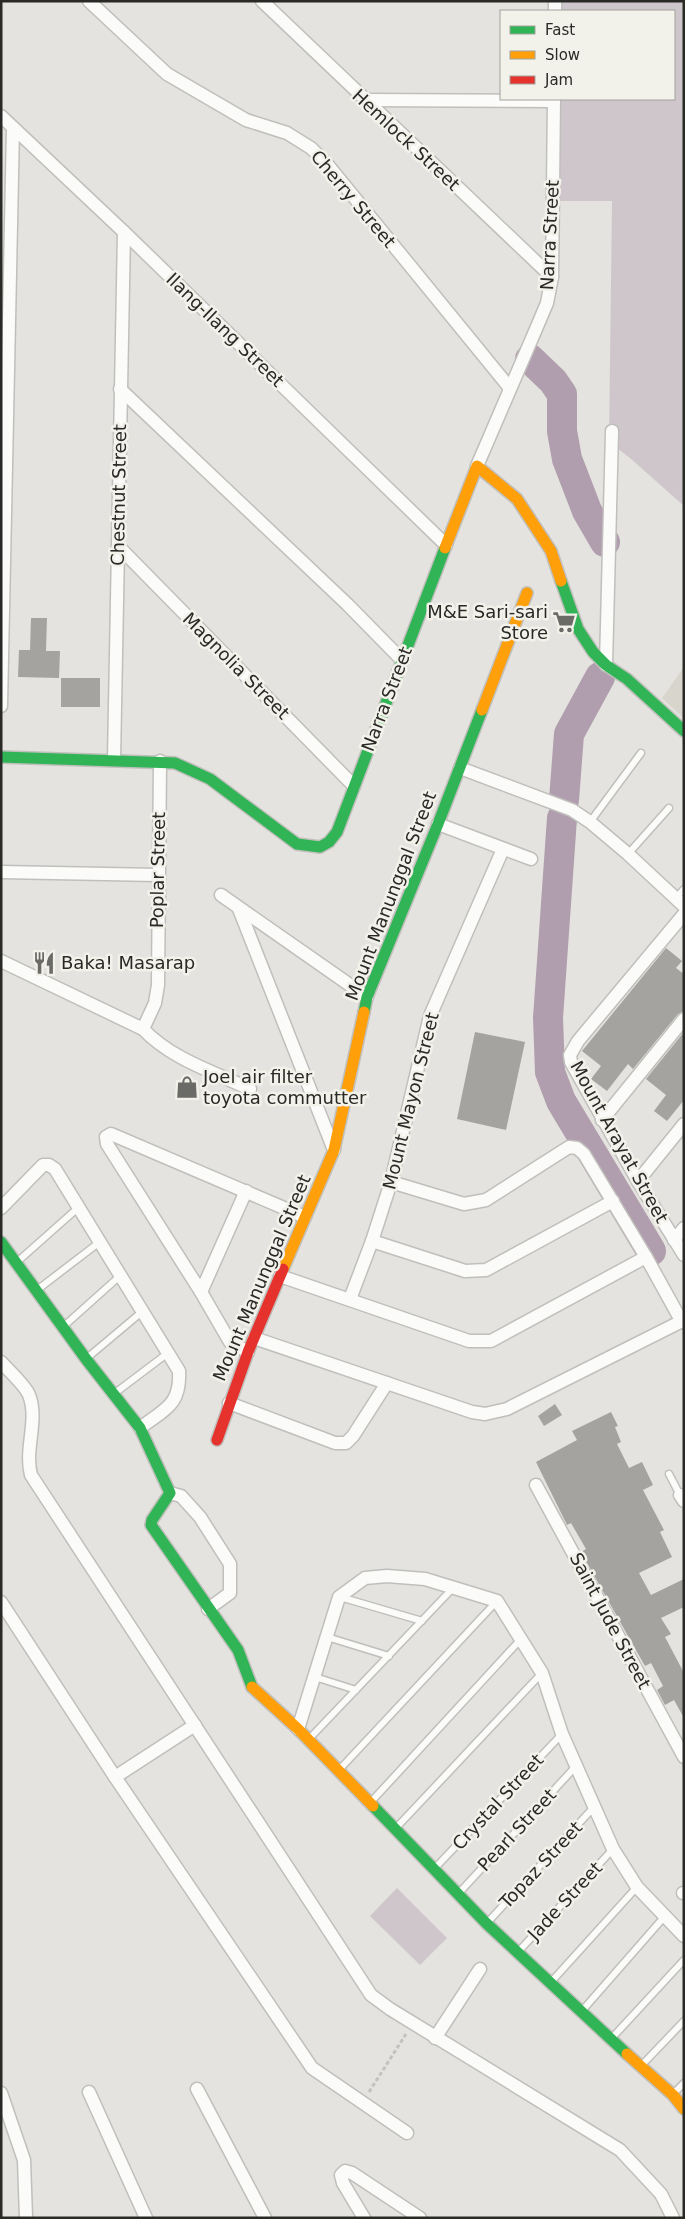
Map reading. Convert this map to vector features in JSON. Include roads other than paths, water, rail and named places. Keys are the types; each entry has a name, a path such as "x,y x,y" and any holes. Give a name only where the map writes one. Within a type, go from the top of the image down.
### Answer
{"street":[{"name":"Cherry Street","path":"89,1 167,74 246,120 287,133 311,148 327,164 509,387"},
{"name":"Hemlock Street","path":"262,1 552,277"},
{"path":"364,100 554,100"},
{"name":"Narra Street","path":"1,757 175,762 204,776 297,844 310,848 321,848 331,842 337,832 476,466 546,303 552,277 554,100"},
{"name":"Ilang-Ilang Street","path":"1,116 124,232 446,545"},
{"path":"1,706 3,482 13,128"},
{"name":"Chestnut Street","path":"114,759 124,232"},
{"path":"120,389 340,597 402,660"},
{"path":"606,665 612,431"},
{"path":"476,466 517,499 551,551 578,629 593,652 606,665 627,679 684,730"},
{"name":"Magnolia Street","path":"118,546 354,786"},
{"name":"Mount Manunggal Street","path":"217,1440 248,1352 334,1150 367,997 438,824 528,593"},
{"name":"Poplar Street","path":"143,1029 156,1003 158,985 160,761"},
{"path":"460,768 572,810 590,822 681,898"},
{"path":"438,824 531,859"},
{"name":"Mount Mayon Street","path":"350,1299 372,1241 391,1182 430,1016 503,849"},
{"path":"1,872 158,875"},
{"path":"221,895 367,997"},
{"path":"239,908 334,1150"},
{"name":"Mount Arayat Street","path":"684,914 578,1041 570,1055 571,1062 602,1120 684,1255"},
{"path":"1,961 143,1029 157,1042 180,1056 250,1089"},
{"path":"602,1120 684,1019"},
{"path":"638,1181 684,1124"},
{"path":"248,1352 230,1342 201,1292 107,1144 106,1137 111,1134 305,1217"},
{"path":"254,1338 472,1412 492,1412 507,1409 683,1321 613,1201 584,1154 577,1148 568,1148 486,1200 464,1204 391,1182"},
{"path":"1,1208 43,1165 49,1165 55,1169 80,1207 179,1371 180,1387 174,1402 140,1428"},
{"path":"201,1292 246,1191"},
{"path":"372,1241 466,1271 486,1270 613,1201"},
{"path":"674,1240 684,1228"},
{"path":"1,1242 86,1359 140,1428 170,1494"},
{"path":"280,1276 469,1341 491,1341 646,1257"},
{"path":"1,1362 29,1394 32,1411 28,1464 31,1475 371,1994 435,2038 620,2150 661,2194 673,2218"},
{"path":"229,1403 335,1443 346,1443 354,1436 387,1383"},
{"name":"Saint Jude Street","path":"536,1485 684,1757"},
{"path":"170,1494 181,1496 200,1518 230,1564 230,1594 208,1608"},
{"path":"170,1494 152,1520 151,1525 238,1650 252,1687 308,1739 486,1923 580,2013 673,2095 684,2109"},
{"path":"298,1729 339,1597 365,1578 387,1576 425,1579 497,1601 522,1638 542,1673 562,1734 613,1848 637,1887 684,1936"},
{"path":"1,1602 115,1777 312,2068 407,2133"},
{"path":"115,1777 195,1726"},
{"path":"435,2038 480,1969"},
{"path":"197,2089 265,2218"},
{"path":"89,2092 146,2218"},
{"path":"1,2093 24,2160 26,2218"},
{"path":"364,2218 343,2183 341,2175 344,2171 352,2173 420,2218"}],"lane":[{"path":"590,822 642,753"},
{"path":"628,854 669,808"},
{"path":"16,1262 80,1207"},
{"path":"36,1290 101,1241"},
{"path":"63,1327 121,1275"},
{"path":"86,1359 143,1311"},
{"path":"114,1394 168,1353"},
{"path":"669,1474 682,1498"},
{"path":"308,1739 453,1588"},
{"path":"339,1597 422,1621"},
{"path":"338,1771 497,1601"},
{"path":"328,1637 389,1656"},
{"path":"370,1804 522,1638"},
{"path":"395,1829 542,1673"},
{"path":"315,1677 356,1690"},
{"name":"Crystal Street","path":"434,1870 562,1734"},
{"name":"Pearl Street","path":"458,1894 577,1765"},
{"name":"Topaz Street","path":"486,1923 595,1806"},
{"name":"Jade Street","path":"517,1953 613,1848"},
{"path":"549,1984 637,1887"},
{"path":"580,2013 665,1916"},
{"path":"610,2040 684,1960"},
{"path":"640,2066 684,2021"},
{"path":"673,2095 684,2083"}],"waterway":[{"path":"530,359 553,381 562,394 562,431 567,459 587,511 605,542"},
{"path":"564,800 569,734 600,677"},
{"path":"562,818 548,1018 550,1072 561,1101 651,1251"}],"place":[{"name":"M&E Sari-sari Store","path":"564,622"},
{"name":"Baka! Masarap","path":"44,963"},
{"name":"Joel air filter toyota commutter","path":"187,1087"}]}
